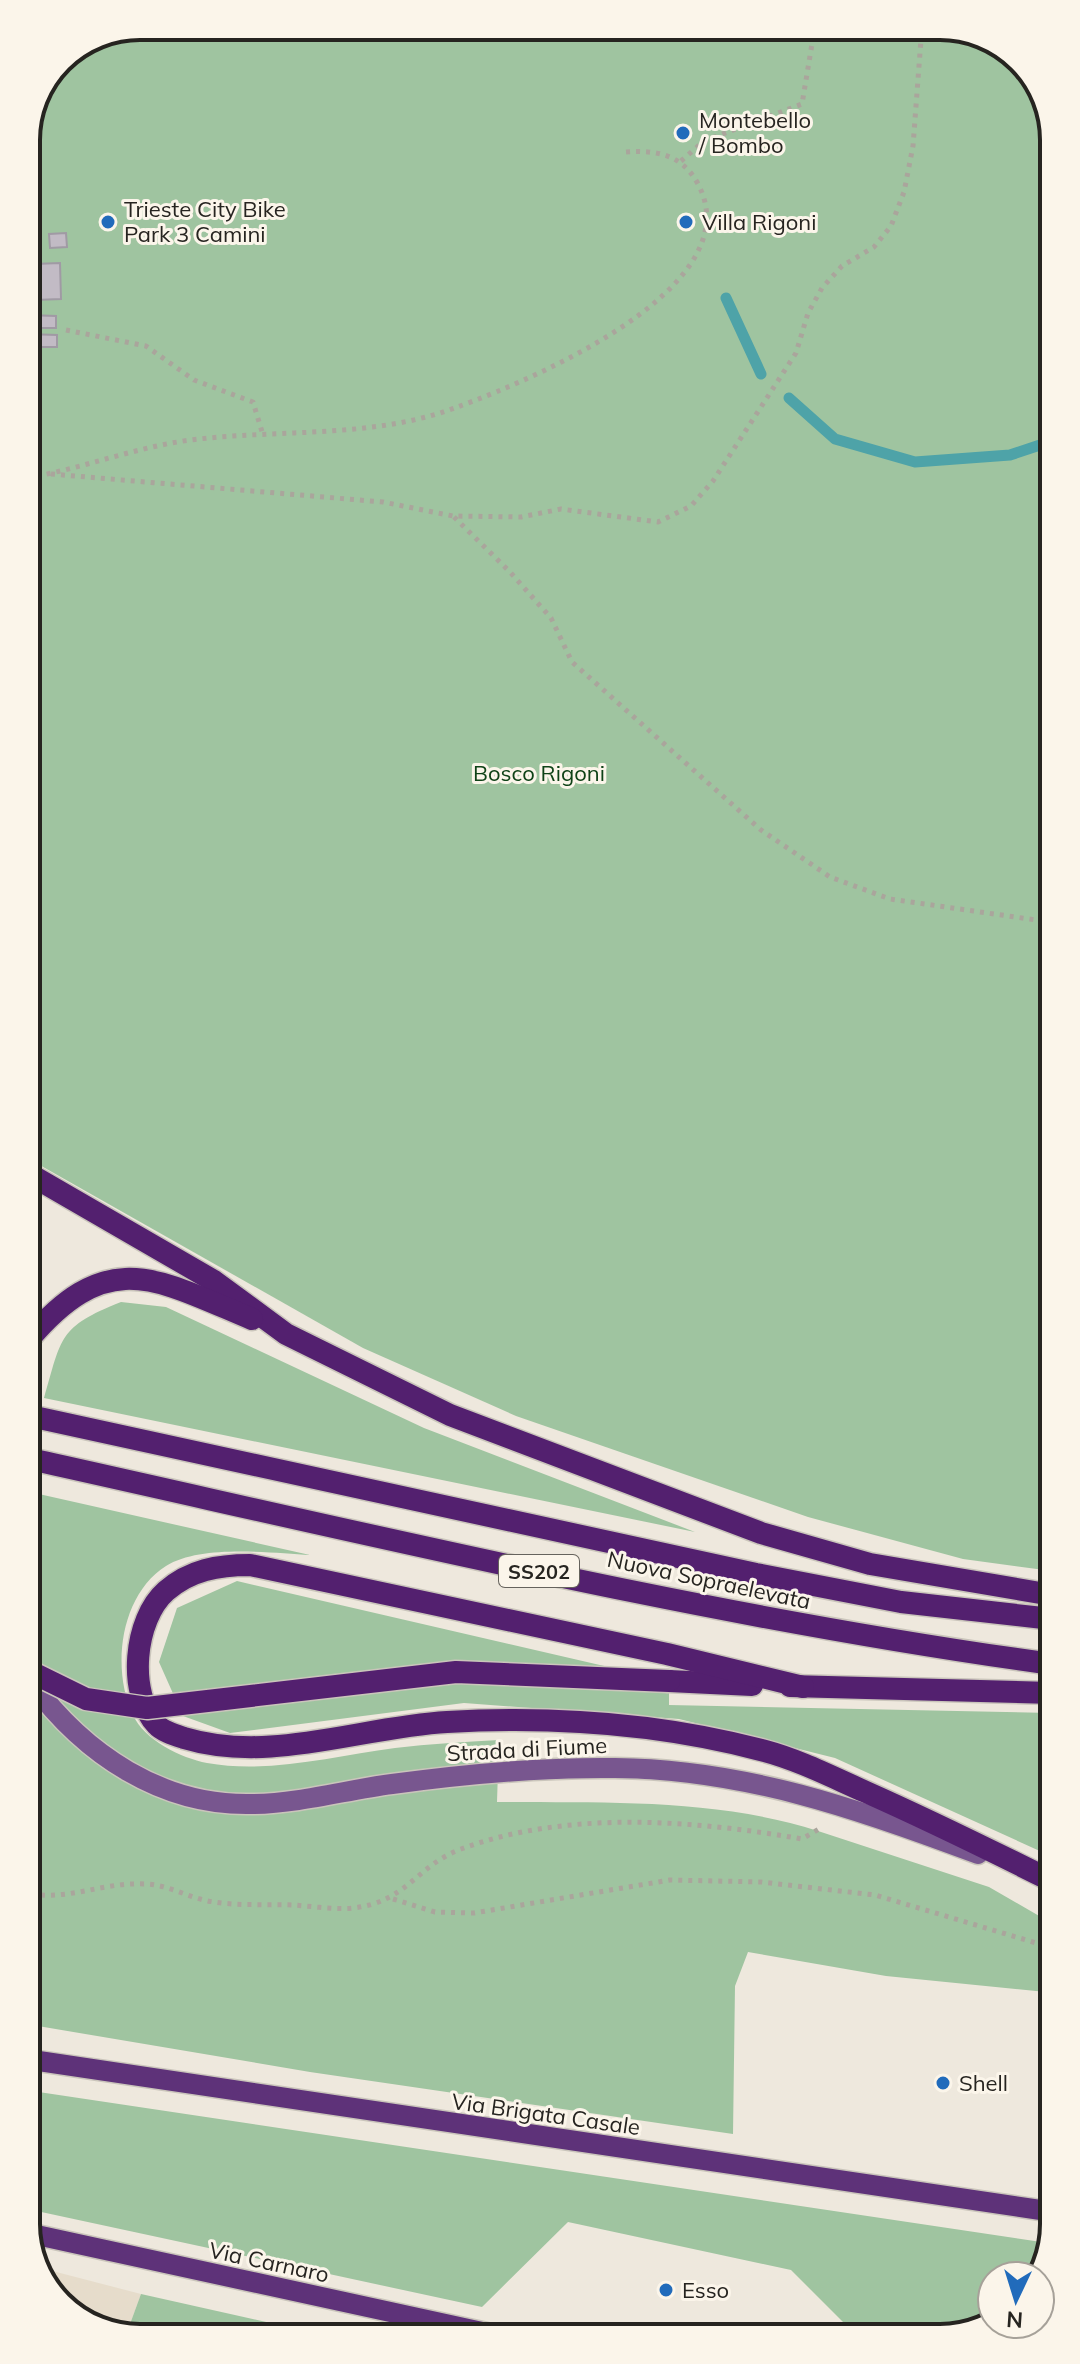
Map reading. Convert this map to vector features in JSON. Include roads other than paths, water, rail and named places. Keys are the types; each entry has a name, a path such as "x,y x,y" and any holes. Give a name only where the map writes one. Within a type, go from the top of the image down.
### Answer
{"highway":[{"path":"40,1180 214,1281 286,1334"},
{"path":"40,1328 72,1297 99,1281 131,1278 163,1284 286,1334 450,1415 761,1533 870,1564 1040,1593"},
{"name":"Nuova Sopraelevata","path":"40,1418 756,1574 901,1602 1040,1618"},
{"name":"Nuova Sopraelevata","path":"40,1461 751,1617 894,1643 1040,1662"},
{"path":"803,1687 636,1647 250,1565 221,1565 189,1574 163,1593 149,1616 140,1644 139,1669 146,1710 158,1728 182,1738 217,1746 257,1748 445,1722 562,1721 651,1729 768,1752 949,1828 1040,1876"},
{"path":"40,1676 86,1699 147,1708 456,1672 803,1687 1040,1693"}],"main road":[{"name":"Strada di Fiume","path":"40,1694 92,1748 142,1779 205,1801 254,1804 498,1773 615,1768 668,1770 770,1785 841,1804 1040,1878"},
{"name":"Via Brigata Casale","path":"40,2061 1040,2210"},
{"name":"Via Carnaro","path":"41,2236 445,2324"}],"waterway":[{"path":"726,298 761,374"},
{"path":"789,398 835,439 915,462 1010,455 1040,445"}],"place":[{"name":"Montebello / Bombo","path":"683,133"},
{"name":"Trieste City Bike Park 3 Camini","path":"108,222"},
{"name":"Villa Rigoni","path":"686,222"},
{"name":"Shell","path":"943,2083"},
{"name":"Esso","path":"666,2290"}],"park label":[{"name":"Bosco Rigoni","path":"539,773"}]}
